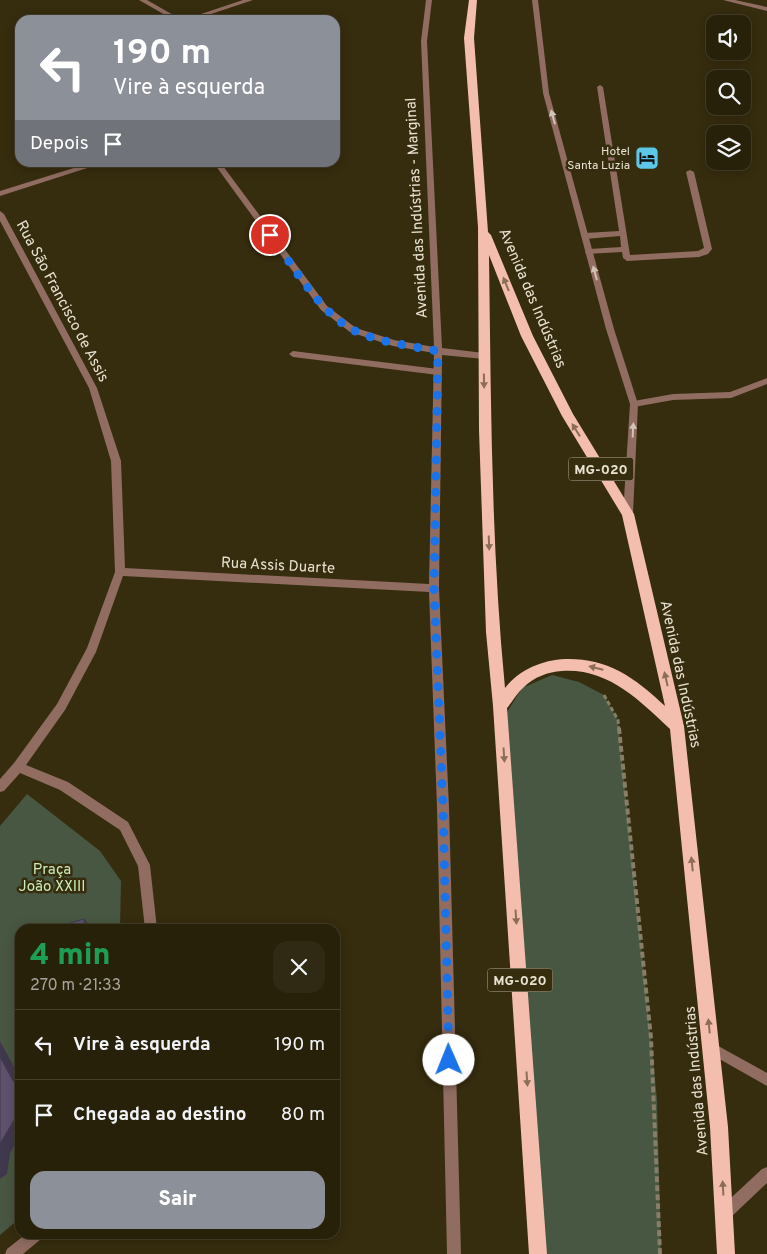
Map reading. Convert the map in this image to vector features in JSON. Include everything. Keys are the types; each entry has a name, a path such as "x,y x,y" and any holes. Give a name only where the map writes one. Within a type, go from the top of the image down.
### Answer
{"highway":[{"name":"Avenida das Indústrias","path":"473,0 469,38 483,227 484,356 493,632 528,1080 538,1254"},
{"name":"Avenida das Indústrias","path":"483,227 528,336 568,416 628,514 678,726 719,1127 726,1254"},
{"path":"500,706 518,683 536,670 551,666 579,664 604,670 633,686 678,726"}],"street":[{"path":"142,0 169,15"},
{"path":"202,15 250,0"},
{"name":"Avenida das Indústrias - Marginal","path":"429,0 424,41 438,351 434,588 443,807 454,1254"},
{"path":"535,0 546,93 610,329 634,404 628,514"},
{"path":"726,0 767,9"},
{"path":"600,87 627,258 699,254 708,249 690,172"},
{"path":"0,194 86,167"},
{"path":"220,167 324,308 353,330 393,343 438,351 484,356"},
{"name":"Rua São Francisco de Assis","path":"0,214 93,388 116,461 120,572 92,649 61,707 18,766 0,787"},
{"path":"585,236 622,233"},
{"path":"589,252 626,249"},
{"path":"293,354 438,372"},
{"path":"634,404 673,397 731,395 767,381"},
{"name":"Rua Assis Duarte","path":"120,572 434,588"},
{"path":"18,766 64,786 124,826 144,865 150,924"},
{"path":"711,1048 767,1080"},
{"path":"724,1214 767,1174"},
{"path":"12,1254 30,1239"}],"path":[{"path":"595,692 604,696 618,720 651,1038 660,1254"}],"green space":[{"path":"552,675 579,682 604,695 618,720 657,1099 661,1254 546,1254 507,712 522,688"},
{"name":"Praça João XXIII","path":"27,794 100,851 121,881 120,924 15,924 15,1222 0,1235 0,826"}],"building":[{"path":"84,919 84,924 67,924"},
{"path":"0,1057 15,1084 15,1119 0,1144"}],"place":[{"name":"Hotel Santa Luzia","path":"647,158"}],"route":[{"path":"270,235 324,308 353,330 393,343 438,351 434,588 443,807 449,1060"}]}
